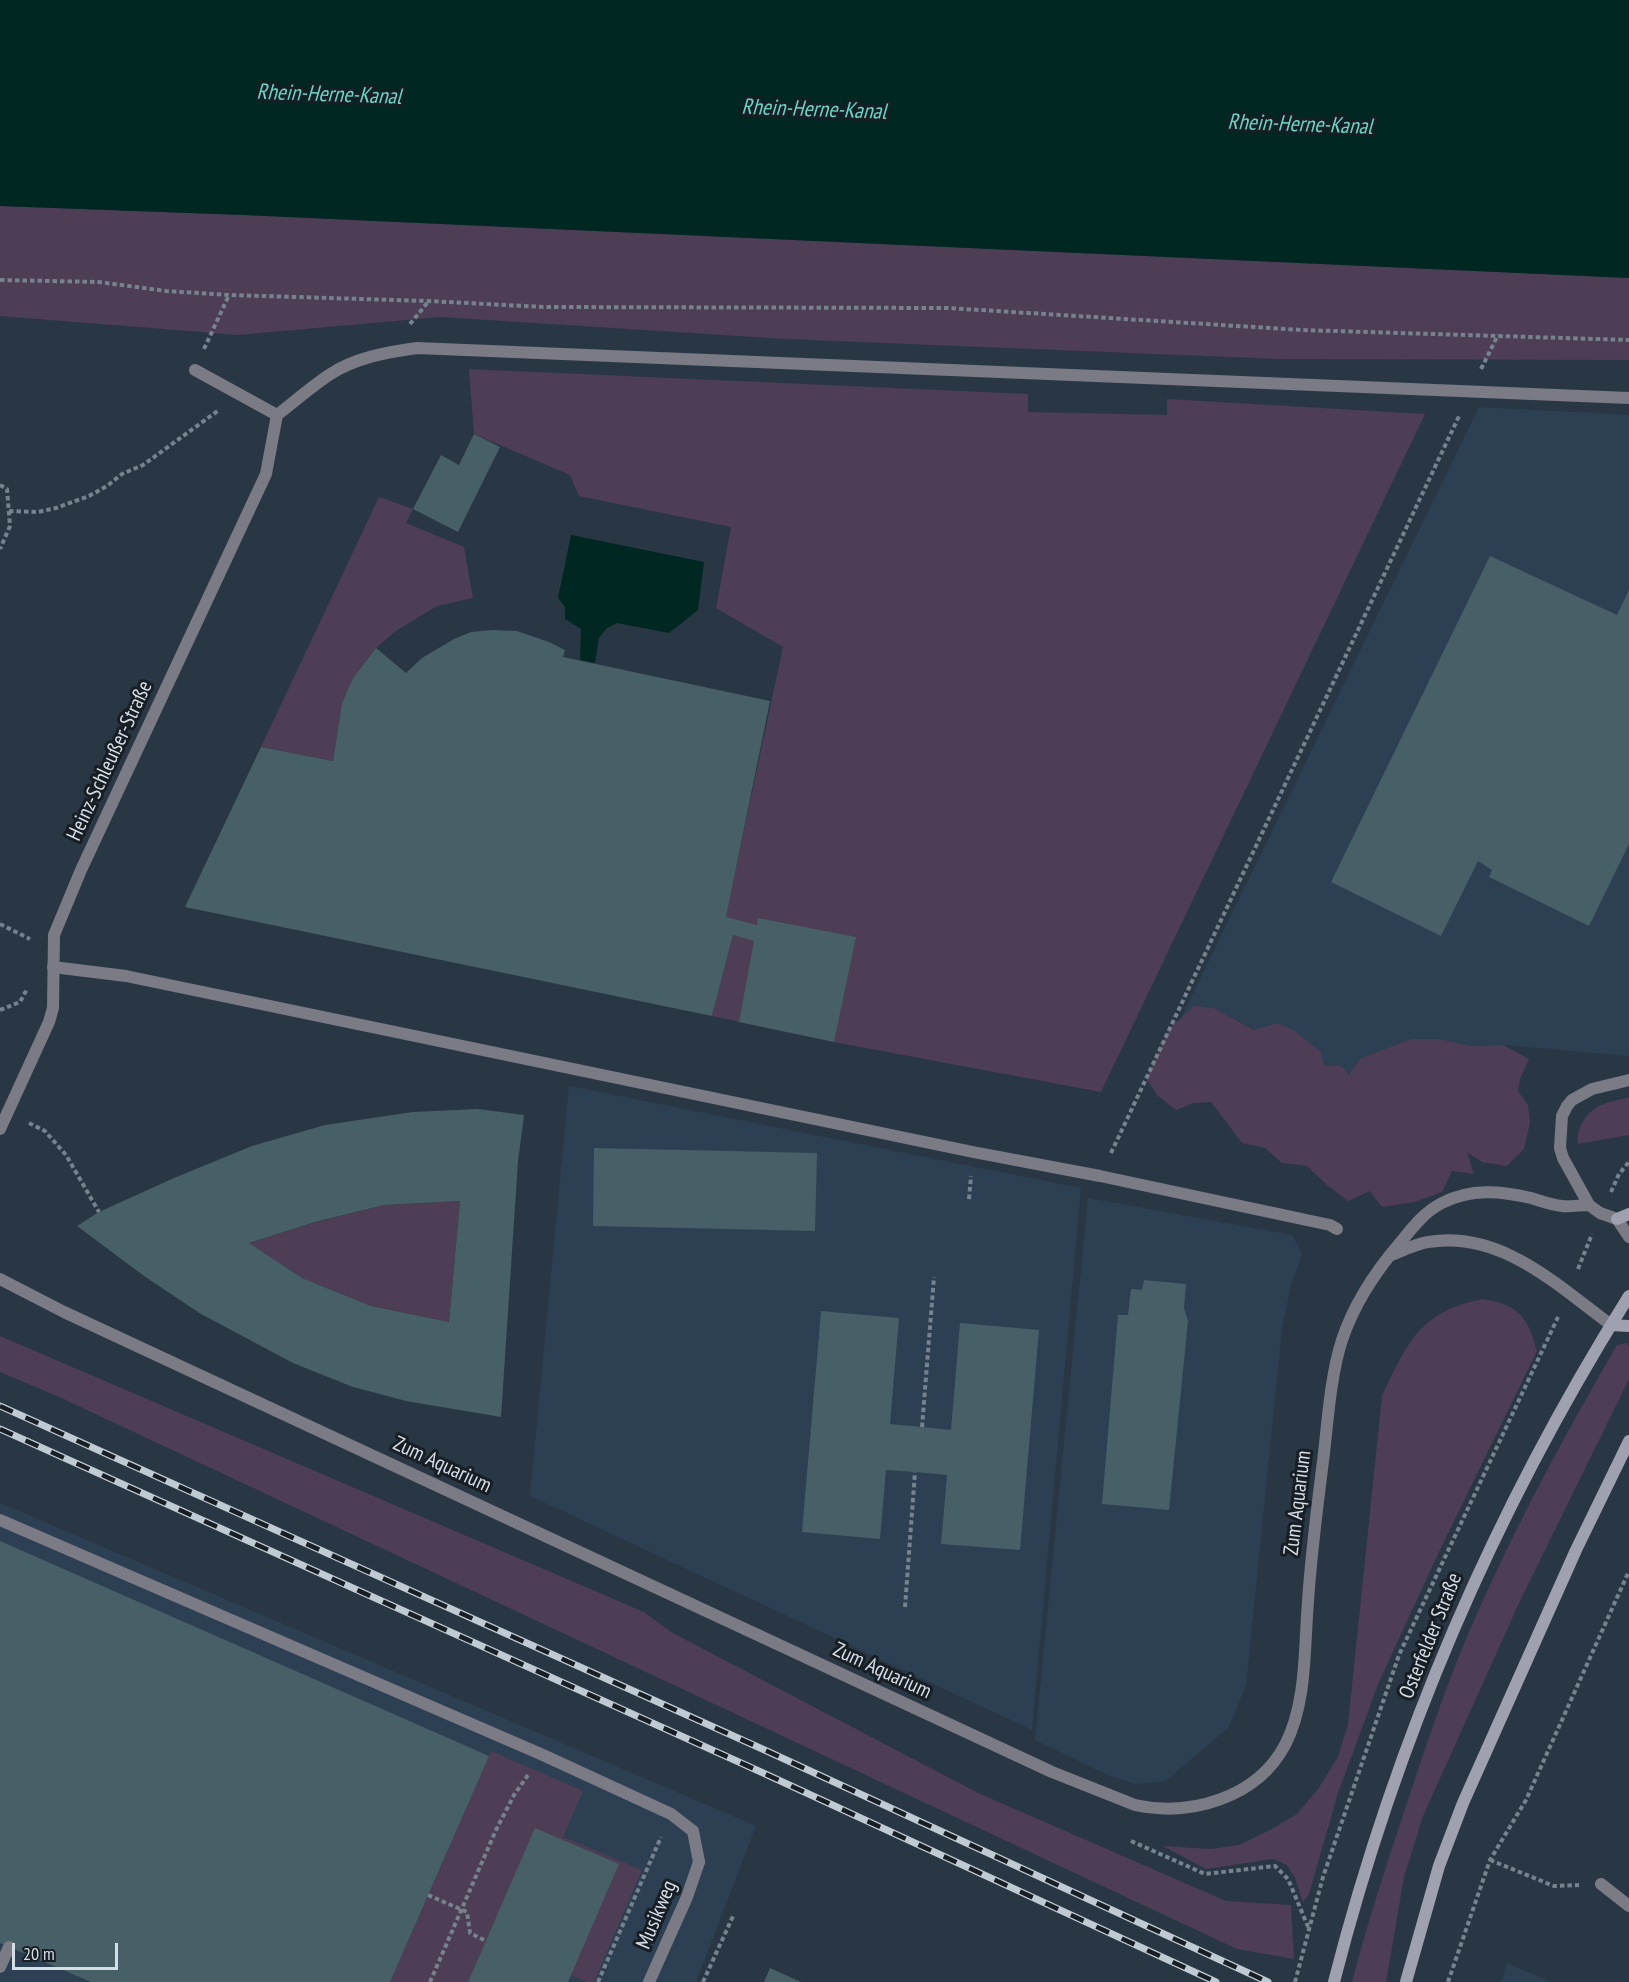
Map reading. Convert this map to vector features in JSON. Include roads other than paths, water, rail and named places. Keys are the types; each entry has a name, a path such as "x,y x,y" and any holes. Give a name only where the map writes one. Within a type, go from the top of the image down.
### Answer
{"main road":[{"name":"Osterfelder Straße","path":"1334,1982 1370,1854 1440,1661 1476,1578 1543,1443 1629,1296"},
{"path":"1611,1325 1629,1326"},
{"path":"1406,1982 1439,1866 1462,1803 1539,1630 1629,1441"}],"street":[{"path":"195,370 277,415 331,374 388,352 429,348 1629,398"},
{"name":"Heinz-Schleußer-Straße","path":"0,1129 49,1022 53,1008 54,934 266,474 277,415"},
{"path":"53,967 126,976 1100,1176 1330,1225 1337,1229"},
{"path":"1629,1080 1592,1089 1579,1095 1567,1106 1563,1116 1560,1148 1563,1158 1589,1205 1600,1213 1623,1216 1629,1237"},
{"name":"Zum Aquarium","path":"0,1279 64,1312 1052,1772 1121,1801 1145,1807 1172,1808 1200,1806 1227,1798 1248,1785 1271,1765 1286,1743 1302,1689 1309,1580 1329,1402 1341,1342 1351,1316 1388,1257 1425,1214 1442,1203 1462,1195 1485,1191 1527,1197 1561,1206 1589,1205"},
{"path":"1388,1257 1429,1242 1481,1244 1509,1254 1542,1274 1611,1325"},
{"name":"Musikweg","path":"0,1520 543,1755 671,1814 693,1831 699,1862 687,1897 650,1982"},
{"path":"1601,1884 1629,1906"},
{"path":"0,1968 9,1947"}],"water":[{"name":"Rhein-Herne-Kanal","path":"0,0 1629,0 1629,278 0,206"},
{"path":"571,535 704,562 698,610 669,633 617,623 607,628 599,638 595,663 580,660 581,629 565,619 565,607 558,598"}],"railway":[{"path":"0,1406 769,1752 1268,1982"},
{"path":"0,1429 761,1772 1216,1982"}]}
